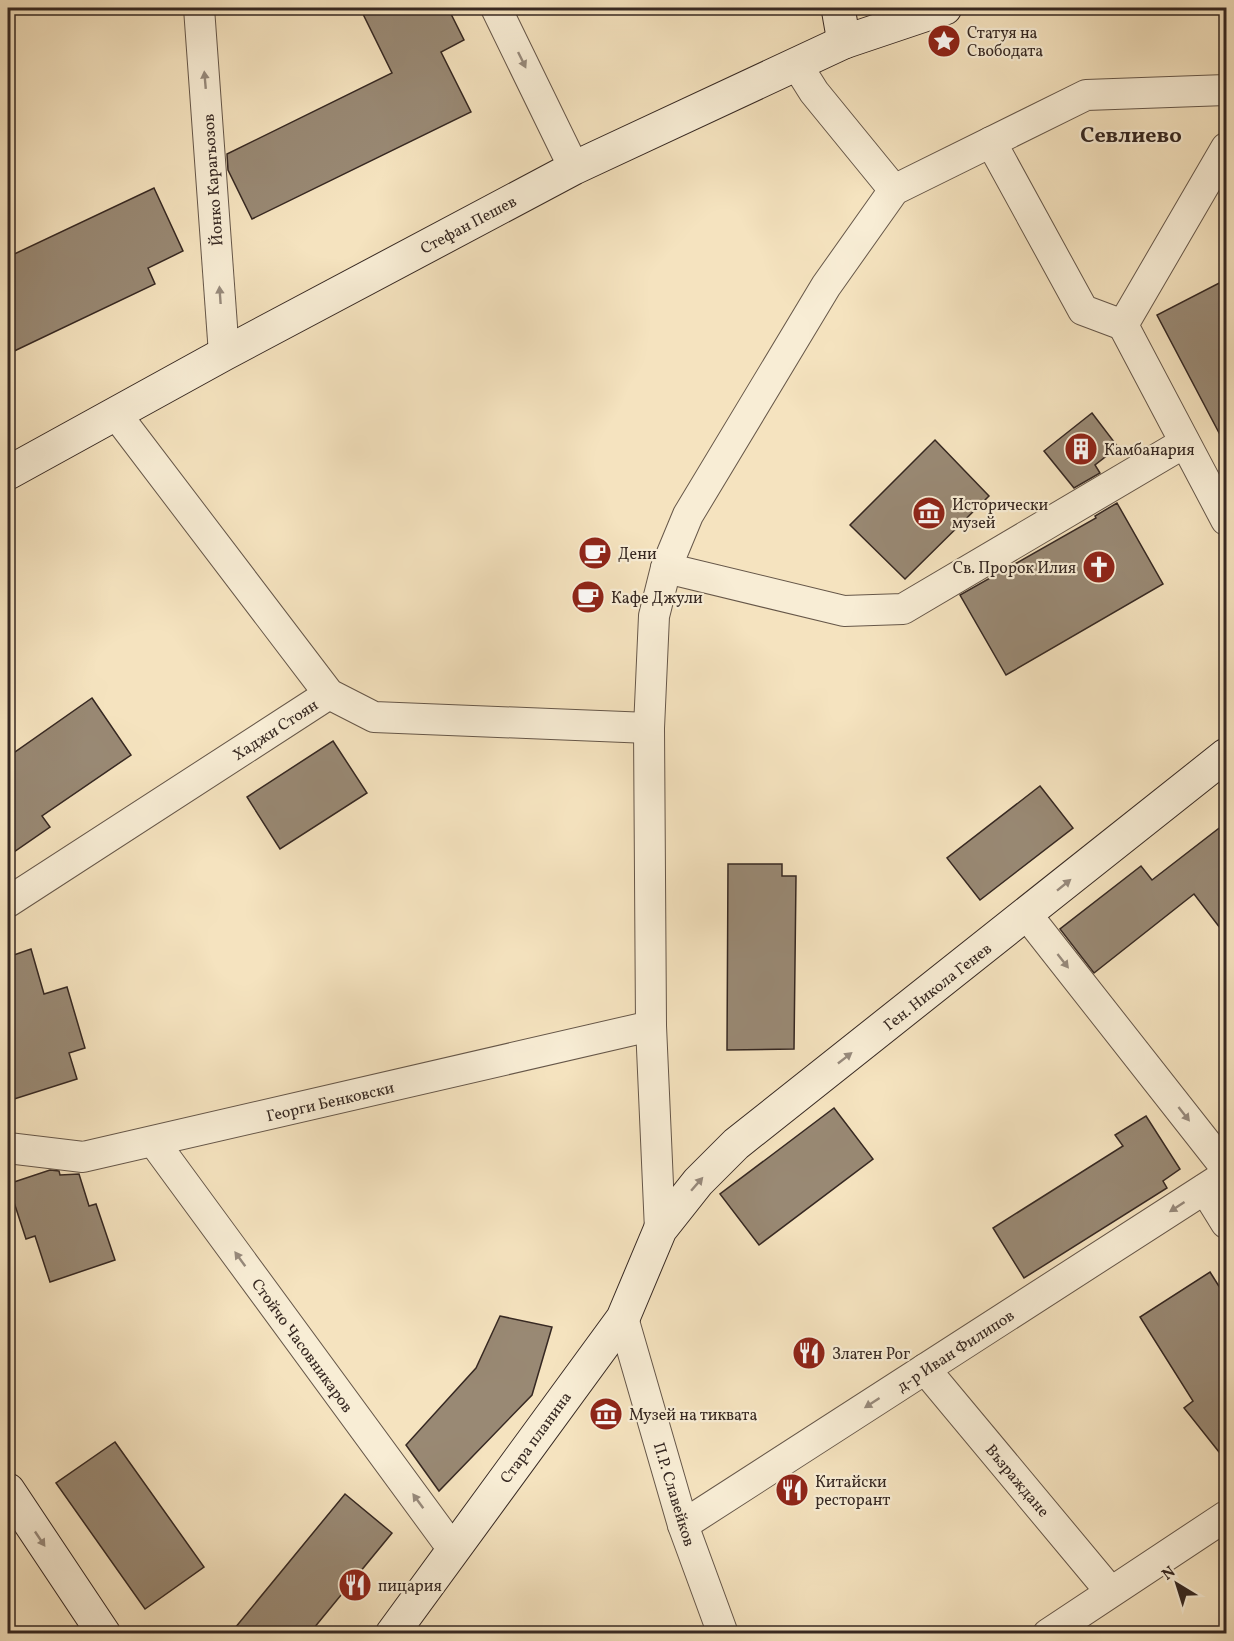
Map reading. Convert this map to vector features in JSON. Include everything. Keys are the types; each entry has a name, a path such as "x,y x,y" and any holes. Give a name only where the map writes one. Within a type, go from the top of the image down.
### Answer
{"street":[{"name":"Йонко Карагьозов","path":"199,8 224,354"},
{"path":"496,8 574,168"},
{"path":"838,8 844,42"},
{"name":"Стефан Пешев","path":"8,473 224,354 574,168 797,66 844,42 945,8"},
{"path":"797,66 814,92 894,190"},
{"path":"660,1230 651,1026 649,728 654,616 666,568 688,515 820,296 894,190 1086,95 1227,90"},
{"path":"991,142 1083,310 1123,324 1184,443 1227,520"},
{"path":"1123,324 1227,148"},
{"path":"116,414 328,694"},
{"path":"666,568 844,611 903,609 1184,443"},
{"name":"Хаджи Стоян","path":"8,903 328,694 374,717 649,728"},
{"name":"Ген. Никола Генев","path":"660,1230 698,1182 736,1144 1227,755"},
{"path":"1027,915 1227,1168"},
{"name":"Георги Бенковски","path":"8,1148 83,1157 651,1026"},
{"name":"Стойчо Часовникаров","path":"154,1142 452,1548"},
{"path":"1216,1182 1227,1223"},
{"name":"д-р Иван Филипов","path":"683,1526 1216,1182"},
{"name":"Стара планина","path":"393,1634 452,1548 623,1318 660,1230"},
{"name":"П.Р. Славейков","path":"623,1318 683,1526 723,1634"},
{"name":"Възраждане","path":"925,1369 1110,1591"},
{"path":"8,1490 104,1634"},
{"path":"1048,1634 1227,1516"}],"building":[{"path":"360,8 448,8 464,40 441,52 471,112 252,219 228,170 227,154 392,73"},
{"path":"154,188 183,251 148,268 155,284 8,354 8,257"},
{"path":"1227,279 1227,448 1157,315"},
{"name":"Камбанария","path":"1092,413 1118,447 1095,465 1100,473 1074,488 1044,451"},
{"path":"935,440 989,496 905,579 850,525"},
{"path":"1117,503 1163,584 1006,675 960,595 1096,518 1095,516"},
{"path":"92,698 131,755 42,816 50,827 8,856 8,757"},
{"path":"333,741 367,793 280,849 247,797"},
{"path":"1040,786 1073,828 980,900 947,858"},
{"path":"1227,822 1227,937 1194,894 1094,973 1060,929 1141,866 1152,880"},
{"path":"728,864 782,864 782,876 796,876 794,1049 727,1050"},
{"path":"31,949 44,994 67,987 85,1048 69,1053 77,1079 8,1101 8,957"},
{"path":"834,1108 873,1159 759,1245 720,1194"},
{"path":"1146,1116 1180,1169 1163,1181 1167,1188 1024,1278 993,1228 1123,1146 1115,1135"},
{"path":"50,1170 59,1171 60,1175 79,1174 89,1206 96,1204 115,1260 50,1282 35,1236 26,1239 8,1184"},
{"path":"1210,1272 1227,1299 1227,1462 1184,1408 1193,1401 1140,1317"},
{"path":"500,1316 552,1327 532,1395 439,1491 406,1445 476,1368"},
{"path":"115,1442 204,1567 145,1609 56,1483"},
{"path":"345,1494 392,1533 309,1634 230,1634"}],"place":[{"name":"Статуя на Свободата","path":"944,41"},
{"name":"Камбанария","path":"1081,449"},
{"name":"Исторически музей","path":"929,513"},
{"name":"Дени","path":"595,553"},
{"name":"Св. Пророк Илия","path":"1099,567"},
{"name":"Кафе Джули","path":"588,597"},
{"name":"Златен Рог","path":"809,1353"},
{"name":"Музей на тиквата","path":"606,1414"},
{"name":"Китайски ресторант","path":"792,1490"},
{"name":"пицария","path":"355,1585"}],"district":[{"name":"Севлиево","path":"1131,134"}]}
